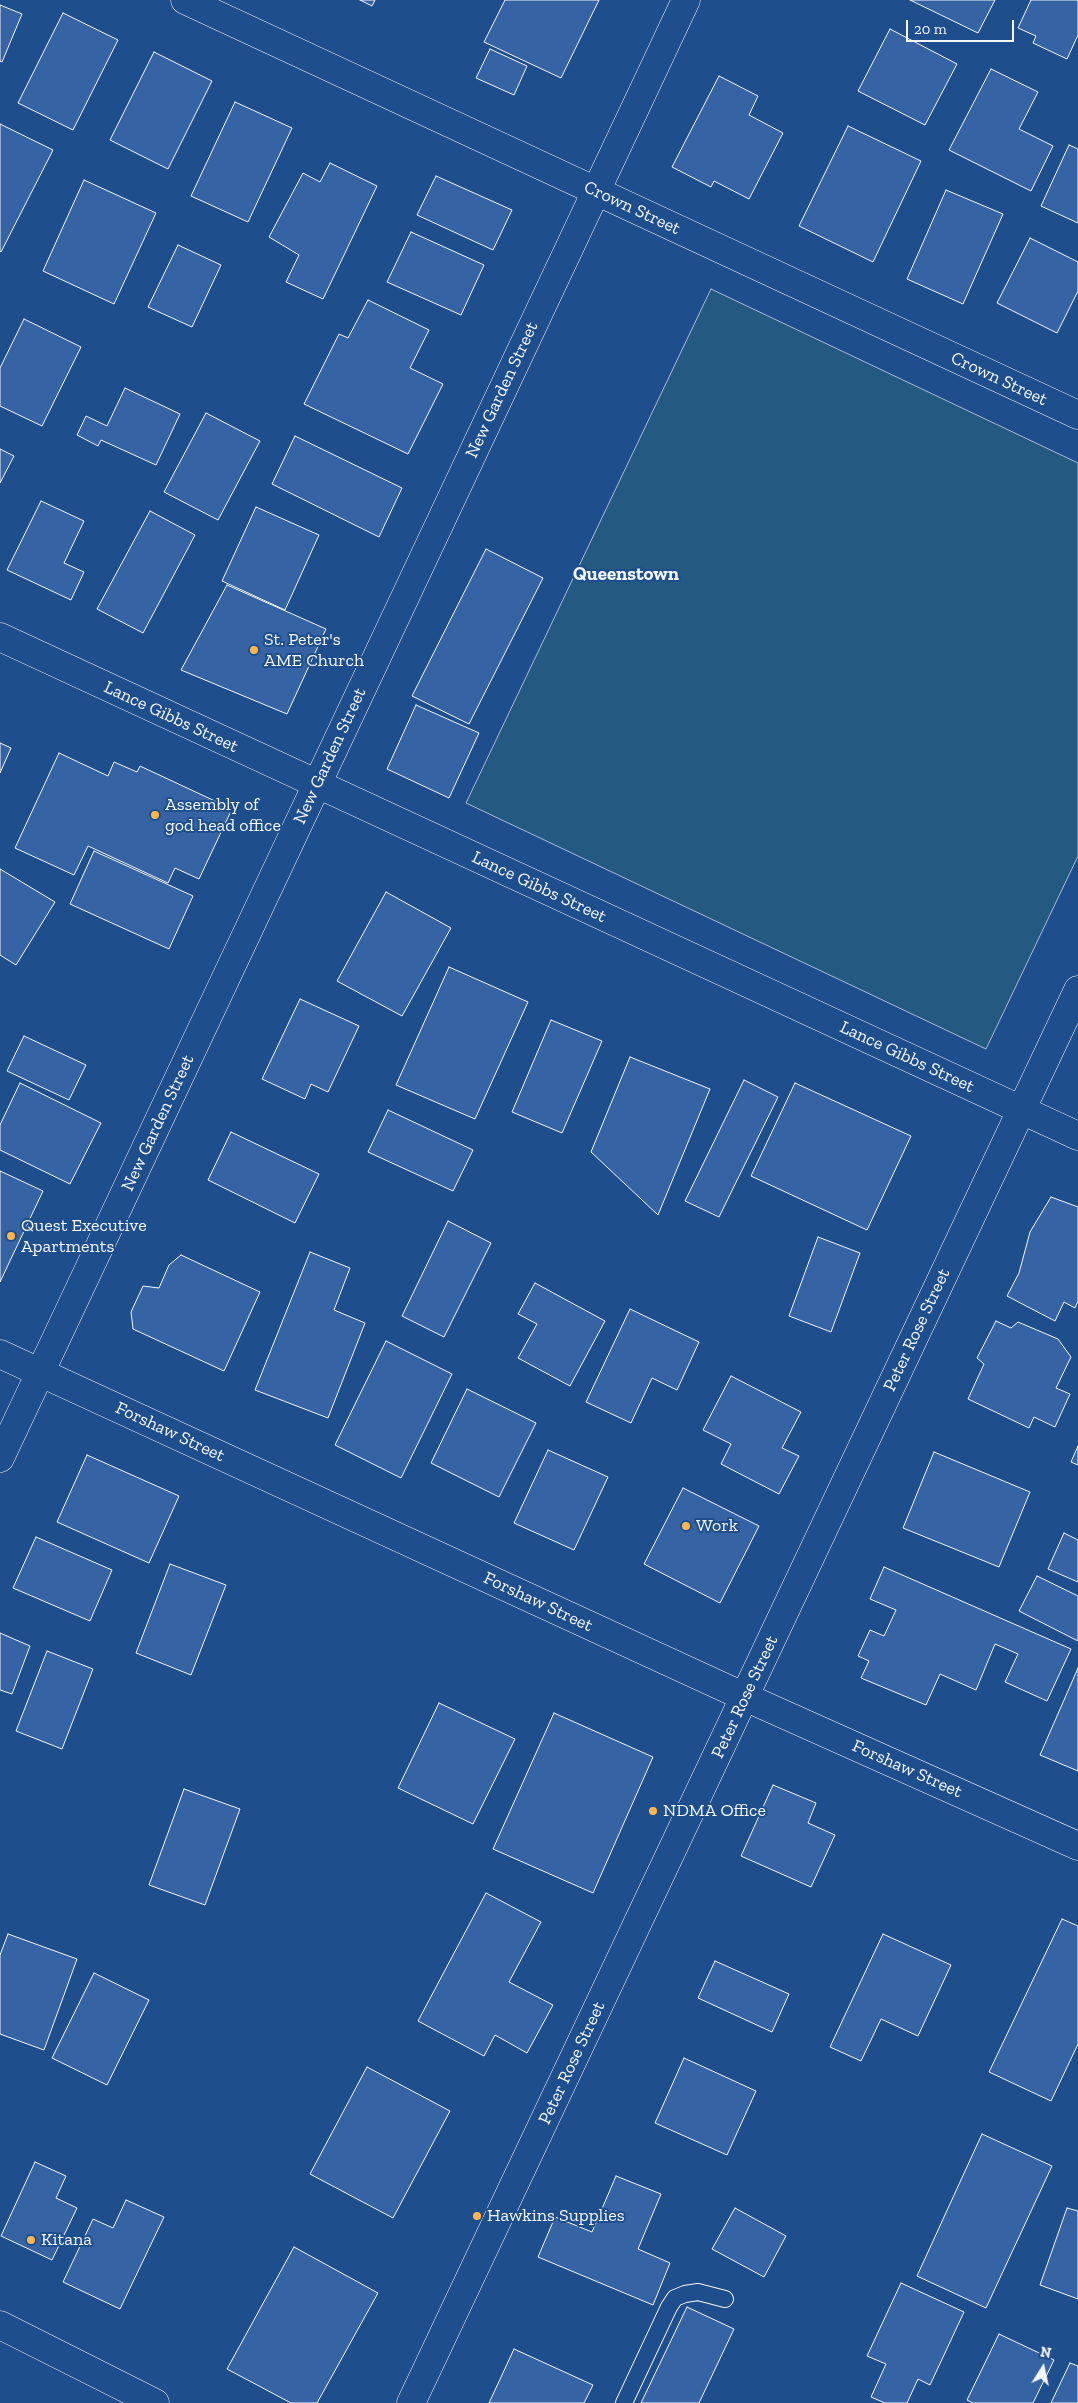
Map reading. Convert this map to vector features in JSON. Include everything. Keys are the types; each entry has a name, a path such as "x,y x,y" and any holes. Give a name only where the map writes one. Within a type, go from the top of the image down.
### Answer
{"street":[{"name":"Crown Street","path":"185,0 1078,415"},
{"name":"New Garden Street","path":"0,1458 686,0"},
{"name":"Lance Gibbs Street","path":"0,638 1078,1136"},
{"name":"Peter Rose Street","path":"411,2403 1078,990"},
{"name":"Forshaw Street","path":"0,1354 745,1697 1078,1846"},
{"path":"0,2325 155,2403"}],"lane":[{"path":"624,2403 675,2298 698,2292 725,2299"}],"shaded area":[{"path":"711,289 1078,463 1078,856 986,1049 466,803"}],"building":[{"path":"360,0 375,0 372,6"},
{"path":"505,0 599,0 561,78 484,42"},
{"path":"910,0 995,0 978,33"},
{"path":"1031,0 1078,0 1078,35 1067,59 1033,43 1036,36 1018,28"},
{"path":"0,5 22,14 2,62 0,61"},
{"path":"63,13 118,40 73,130 18,103"},
{"path":"890,29 957,64 925,125 858,91"},
{"path":"490,49 527,66 514,95 476,78"},
{"path":"154,52 212,81 168,169 110,140"},
{"path":"991,69 1038,92 1019,129 1053,146 1031,191 949,150"},
{"path":"719,76 758,96 749,115 783,133 749,199 714,181 711,187 672,167"},
{"path":"235,102 292,128 248,222 191,196"},
{"path":"0,124 53,150 1,252 0,251"},
{"path":"848,126 921,161 873,262 799,226"},
{"path":"1069,145 1078,149 1078,223 1041,206"},
{"path":"330,163 377,186 323,299 286,282 299,255 269,237 303,173 320,182"},
{"path":"436,176 512,210 493,250 417,215"},
{"path":"84,180 156,213 114,304 43,271"},
{"path":"946,190 1003,214 963,304 907,279"},
{"path":"411,232 484,265 461,315 387,282"},
{"path":"1030,238 1078,262 1078,291 1057,333 997,303"},
{"path":"178,245 221,265 192,327 148,307"},
{"path":"368,300 429,330 410,368 443,384 408,454 304,404 339,334 348,338"},
{"path":"24,319 81,347 42,426 0,406 0,368"},
{"path":"125,388 180,414 156,465 101,440 98,446 77,435 86,416 107,426"},
{"path":"206,413 260,441 218,520 164,492"},
{"path":"295,436 402,488 379,537 272,484"},
{"path":"0,449 14,456 0,483"},
{"path":"41,501 84,521 64,563 84,572 71,600 7,570"},
{"path":"256,507 319,535 285,610 222,581"},
{"path":"150,511 195,535 143,633 97,609"},
{"path":"486,549 543,578 469,724 412,696"},
{"name":"St. Peter's AME Church","path":"227,585 326,629 287,714 181,670"},
{"path":"416,705 479,733 449,798 387,769"},
{"path":"0,743 11,748 0,773"},
{"path":"59,753 108,776 114,762 137,772 140,766 232,809 199,879 175,868 168,883 88,846 74,875 15,848"},
{"path":"94,851 193,896 169,949 70,904"},
{"path":"0,869 55,902 16,965 0,955"},
{"path":"386,892 451,928 402,1016 337,981"},
{"path":"449,967 528,1002 475,1119 396,1085"},
{"path":"300,999 359,1026 328,1092 311,1084 305,1099 262,1079"},
{"path":"551,1020 602,1041 562,1133 512,1112"},
{"path":"24,1036 86,1065 69,1100 7,1071"},
{"path":"630,1057 710,1089 658,1215 591,1152"},
{"path":"744,1080 778,1097 719,1217 685,1201"},
{"path":"20,1083 101,1123 70,1184 0,1150 0,1125"},
{"path":"795,1083 911,1136 867,1230 751,1176"},
{"path":"388,1110 473,1150 453,1191 368,1152"},
{"path":"231,1132 319,1174 295,1223 208,1180"},
{"name":"Quest Executive Apartments","path":"0,1171 43,1191 0,1282"},
{"path":"1051,1197 1078,1207 1078,1301 1075,1308 1064,1302 1055,1321 1007,1296 1019,1273 1030,1232"},
{"path":"448,1221 491,1243 444,1337 402,1316"},
{"path":"818,1237 860,1253 831,1332 789,1316"},
{"path":"310,1252 350,1268 334,1310 365,1323 328,1418 255,1390"},
{"path":"181,1255 260,1292 224,1371 133,1329 131,1312 143,1286 159,1288 169,1265"},
{"path":"535,1283 605,1321 570,1386 518,1358 537,1324 518,1314"},
{"path":"630,1309 699,1342 677,1390 652,1378 631,1423 586,1402"},
{"path":"996,1321 1011,1328 1018,1322 1058,1339 1071,1357 1056,1388 1070,1394 1055,1427 1034,1417 1029,1428 968,1399 984,1364 977,1358"},
{"path":"386,1341 452,1374 401,1478 335,1445"},
{"path":"731,1376 801,1412 782,1448 799,1456 779,1494 721,1464 731,1444 703,1430"},
{"path":"467,1389 536,1423 499,1497 431,1463"},
{"path":"1078,1446 1078,1465 1071,1462"},
{"path":"548,1450 608,1477 574,1550 514,1523"},
{"path":"934,1452 1030,1492 999,1567 903,1528"},
{"path":"87,1455 179,1496 149,1563 57,1522"},
{"path":"683,1488 759,1526 720,1603 644,1564"},
{"path":"1064,1533 1078,1540 1078,1582 1048,1569"},
{"path":"36,1537 112,1570 90,1621 13,1588"},
{"path":"170,1564 226,1585 191,1675 136,1653"},
{"path":"884,1567 1071,1649 1047,1701 1005,1682 1018,1654 995,1644 976,1690 940,1674 926,1705 861,1678 869,1661 858,1656 870,1630 884,1636 896,1610 870,1599"},
{"path":"1037,1576 1078,1596 1078,1641 1019,1611"},
{"path":"0,1633 30,1646 12,1694 0,1690"},
{"path":"47,1651 93,1669 62,1749 16,1731"},
{"path":"1078,1668 1078,1771 1040,1755"},
{"path":"439,1703 515,1739 473,1824 398,1788"},
{"path":"554,1713 653,1757 593,1893 493,1849"},
{"path":"773,1785 816,1803 808,1823 835,1835 811,1887 741,1856"},
{"path":"184,1789 240,1809 205,1905 149,1885"},
{"path":"486,1893 541,1922 509,1982 553,2005 527,2053 495,2035 484,2056 418,2021"},
{"path":"1062,1919 1078,1926 1078,2044 1051,2101 989,2072"},
{"path":"8,1934 77,1959 44,2050 0,2034 0,1955"},
{"path":"883,1934 951,1965 918,2036 881,2019 861,2061 830,2047"},
{"path":"715,1961 789,1994 772,2032 698,1998"},
{"path":"94,1973 149,2000 107,2085 52,2058"},
{"path":"684,2058 756,2091 727,2155 655,2123"},
{"path":"367,2067 450,2111 393,2218 310,2174"},
{"path":"982,2134 1052,2166 986,2308 917,2276"},
{"path":"35,2162 66,2176 56,2198 77,2208 52,2260 1,2236"},
{"path":"616,2176 661,2194 638,2249 670,2263 653,2305 538,2257 555,2217 592,2232"},
{"path":"126,2200 164,2217 120,2309 63,2282 93,2219 113,2228"},
{"path":"735,2208 786,2236 764,2277 712,2249"},
{"path":"1067,2208 1078,2211 1078,2299 1040,2285"},
{"path":"294,2247 378,2293 317,2403 291,2403 227,2369"},
{"path":"901,2283 964,2312 930,2385 918,2379 907,2403 885,2403 871,2397 886,2364 867,2356"},
{"path":"687,2307 734,2329 699,2403 641,2403"},
{"path":"999,2334 1054,2360 1033,2403 973,2403 967,2400"},
{"path":"514,2349 593,2385 584,2403 489,2403"},
{"path":"1070,2363 1078,2366 1078,2403 1051,2403"}],"place":[{"name":"St. Peter's AME Church","path":"254,650"},
{"name":"Assembly of god head office","path":"155,815"},
{"name":"Quest Executive Apartments","path":"11,1236"},
{"name":"Work","path":"686,1526"},
{"name":"NDMA Office","path":"653,1811"},
{"name":"Hawkins Supplies","path":"477,2216"},
{"name":"Kitana","path":"31,2240"}],"district":[{"name":"Queenstown","path":"626,575"}]}
